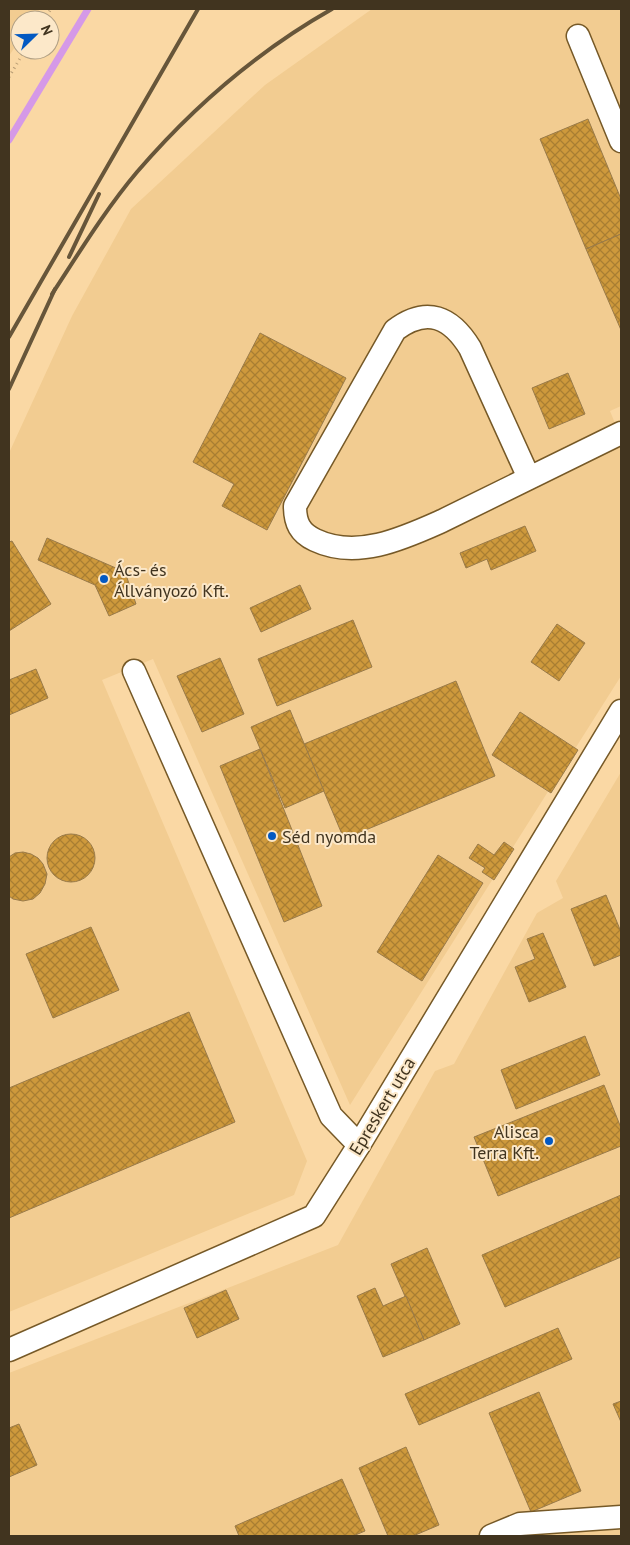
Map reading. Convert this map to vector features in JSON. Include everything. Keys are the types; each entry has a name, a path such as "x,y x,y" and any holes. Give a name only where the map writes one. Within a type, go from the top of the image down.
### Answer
{"street":[{"path":"578,36 621,142"},
{"path":"529,478 470,348 461,334 440,319 429,317 417,318 405,323 391,337 295,506 295,517 299,528 316,541 330,546 363,548 415,533 442,521 621,433"},
{"path":"134,671 331,1116 359,1145"},
{"name":"Epreskert utca","path":"9,1350 314,1216 359,1145 621,711"},
{"path":"491,1536 520,1524 621,1517"}],"path":[{"path":"9,77 19,60"}],"shaded area":[{"path":"9,9 40,9 10,10 9,56"},
{"path":"372,9 621,9 621,406 610,411 621,438 621,676 350,1105 153,659 102,680 307,1161 294,1195 9,1312 9,453 72,316 131,209 265,85"},
{"path":"621,772 621,1536 9,1536 9,1373 338,1245 435,1071 454,1064 537,913 563,898 556,881"}],"building":[{"path":"588,119 621,199 621,234 586,249 540,139"},
{"path":"621,234 621,330 586,249"},
{"path":"260,333 346,378 267,530 222,506 234,484 193,462"},
{"path":"568,373 585,414 549,429 532,388"},
{"path":"525,526 536,551 491,570 487,559 466,568 460,553"},
{"name":"Ács- és Állványozó Kft.","path":"47,538 125,572 136,604 109,616 95,585 38,560"},
{"path":"12,541 51,604 9,631 9,542"},
{"path":"300,585 311,609 261,632 250,608"},
{"path":"353,620 372,667 277,706 258,659"},
{"path":"557,624 585,643 559,681 531,662"},
{"path":"220,658 244,714 202,732 177,676"},
{"path":"36,669 48,698 9,715 9,680"},
{"path":"456,681 495,776 344,839 304,744"},
{"path":"290,710 324,791 285,808 251,727"},
{"path":"520,712 578,750 551,793 492,755"},
{"name":"Séd nyomda","path":"260,749 322,906 284,922 220,766"},
{"path":"71,834 80,836 88,841 93,849 95,858 93,867 88,875 80,880 71,882 62,880 54,875 49,867 47,858 49,849 54,841 62,836"},
{"path":"504,842 514,849 494,880 482,872 485,868 469,858 478,844 494,855"},
{"path":"23,852 38,858 47,874 45,884 40,893 33,899 23,901 9,896 9,857 15,853"},
{"path":"438,855 483,883 422,981 377,952"},
{"path":"606,895 621,932 621,955 594,966 571,909"},
{"path":"91,927 119,990 53,1018 26,954"},
{"path":"543,933 566,987 529,1002 515,967 535,959 527,939"},
{"path":"189,1012 235,1122 9,1218 9,1088"},
{"path":"585,1036 600,1075 516,1109 501,1070"},
{"name":"Alisca Terra Kft.","path":"604,1085 621,1128 621,1146 498,1196 474,1137"},
{"path":"621,1195 621,1257 505,1307 482,1255"},
{"path":"427,1248 460,1324 424,1340 391,1264"},
{"path":"375,1288 383,1306 406,1296 424,1340 383,1357 357,1296"},
{"path":"226,1290 239,1319 197,1338 184,1308"},
{"path":"558,1328 572,1359 419,1425 405,1394"},
{"path":"539,1392 581,1491 531,1512 489,1413"},
{"path":"621,1401 621,1422 613,1404"},
{"path":"19,1424 37,1465 9,1477 9,1428"},
{"path":"406,1447 439,1525 413,1536 388,1536 359,1468"},
{"path":"342,1479 365,1531 353,1536 239,1536 235,1526"}],"waterway":[{"path":"9,140 88,9"}],"railway":[{"path":"9,337 198,9"},
{"path":"52,294 125,186 180,125 252,62 305,25 332,9"},
{"path":"69,257 99,194"},
{"path":"9,389 55,289"}],"place":[{"name":"Ács- és Állványozó Kft.","path":"104,579"},
{"name":"Séd nyomda","path":"272,836"},
{"name":"Alisca Terra Kft.","path":"549,1141"}]}
